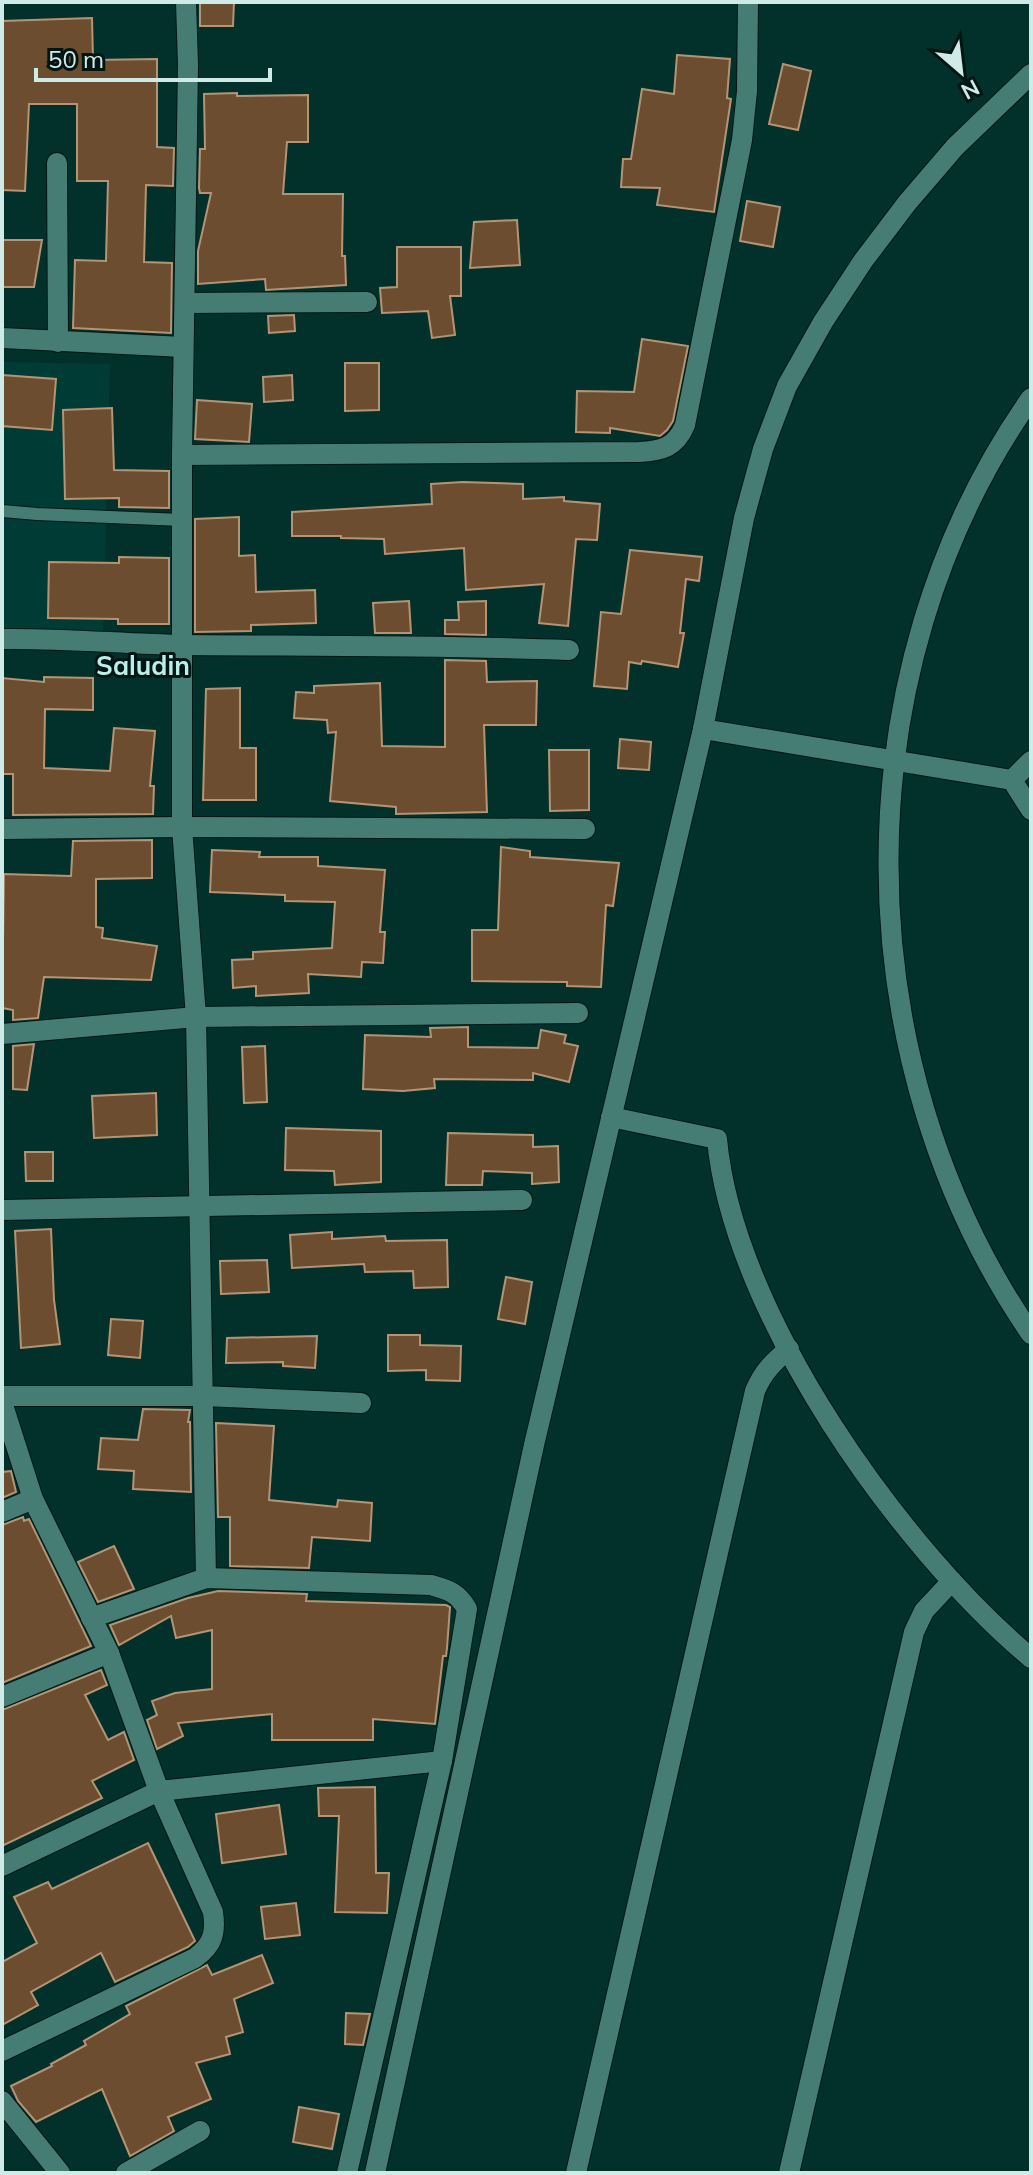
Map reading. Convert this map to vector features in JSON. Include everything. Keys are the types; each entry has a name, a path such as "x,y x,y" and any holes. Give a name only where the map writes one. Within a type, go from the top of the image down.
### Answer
{"street":[{"path":"186,2 182,827 196,1017 206,1578"},
{"path":"182,455 639,452 659,451 671,446 680,438 685,425 742,140 747,91 748,2"},
{"path":"375,2173 534,1445 703,729 744,518 763,449 787,386 823,322 863,261 955,147 1031,74"},
{"path":"57,163 58,342"},
{"path":"185,303 367,302"},
{"path":"2,338 183,347"},
{"path":"1031,398 990,465 938,579 919,638 905,699 894,761 889,824 890,927 901,1016 915,1078 933,1140 957,1199 984,1257 1031,1334"},
{"path":"2,639 45,638 182,645 429,645 569,650"},
{"path":"703,729 1012,780 1031,810"},
{"path":"1012,780 1031,761"},
{"path":"2,829 585,829"},
{"path":"2,1034 196,1017 578,1013"},
{"path":"611,1117 717,1139 719,1170 731,1216 766,1302 841,1439 877,1490 952,1581 1031,1658"},
{"path":"2,1210 522,1200"},
{"path":"576,2173 755,1391 761,1375 789,1349"},
{"path":"2,2051 195,1958 207,1949 214,1938 213,1912 159,1791 109,1653 33,1499 2,1399 204,1396 361,1403"},
{"path":"2,1512 33,1499"},
{"path":"91,1618 206,1578 431,1585 450,1590 461,1598 467,1609 442,1761 347,2173"},
{"path":"789,2173 914,1632 924,1611 952,1581"},
{"path":"2,1697 109,1653"},
{"path":"2,1866 159,1791 442,1761"},
{"path":"2,2101 60,2173"},
{"path":"126,2173 200,2131"}],"lane":[{"path":"2,511 182,520"}],"shaded area":[{"path":"2,362 110,364 103,633 2,631"}],"building":[{"path":"200,2 234,2 233,26 200,26"},
{"path":"92,18 93,60 157,59 157,147 174,148 173,186 146,185 144,262 172,263 171,333 73,328 75,260 106,261 108,181 77,181 77,104 29,104 25,191 2,190 2,21"},
{"path":"677,55 730,59 727,98 731,99 714,212 657,205 660,188 621,187 623,159 631,159 642,89 674,94"},
{"path":"783,64 811,71 798,130 769,124"},
{"path":"237,93 237,96 308,95 308,142 287,142 283,194 343,194 342,256 345,256 346,285 266,290 265,279 198,284 198,251 211,193 200,193 199,188 200,149 205,149 204,94"},
{"path":"747,201 780,207 773,247 740,241"},
{"path":"517,220 520,265 470,268 474,222"},
{"path":"2,240 42,240 34,287 2,287"},
{"path":"397,247 461,247 461,296 450,296 455,335 432,338 428,311 382,313 380,288 397,287"},
{"path":"294,315 295,331 269,333 268,316"},
{"path":"642,339 688,346 673,421 667,430 660,436 610,428 610,433 576,432 577,391 634,392"},
{"path":"345,363 379,363 379,410 345,411"},
{"path":"2,375 56,379 52,430 2,426"},
{"path":"292,375 293,400 264,402 263,377"},
{"path":"197,400 252,404 249,442 195,439"},
{"path":"112,408 114,470 169,471 169,508 119,507 119,498 65,499 63,410"},
{"path":"431,484 523,484 523,499 564,497 564,501 600,504 597,540 576,539 568,626 539,623 544,584 466,590 464,548 385,554 384,539 292,536 292,512 432,504"},
{"path":"239,517 239,556 255,555 256,592 315,590 316,623 251,625 251,631 195,632 195,519"},
{"path":"630,550 702,557 699,581 686,579 680,633 684,633 678,667 629,662 627,689 594,686 601,612 621,614"},
{"path":"119,557 169,558 169,624 118,624 118,619 48,618 49,562 119,563"},
{"path":"409,601 411,633 375,633 373,603"},
{"path":"486,601 486,635 445,634 445,620 459,620 458,602"},
{"path":"445,660 486,661 487,682 537,681 536,725 484,725 487,812 396,814 396,807 330,801 336,732 328,733 327,720 294,718 296,692 314,693 314,686 380,683 382,746 445,747"},
{"path":"44,677 93,678 93,710 45,709 44,768 110,771 114,728 155,731 150,786 154,786 153,814 13,815 13,774 3,774 2,678 44,682"},
{"path":"240,688 240,748 256,748 256,800 203,800 206,689"},
{"path":"620,739 651,742 649,770 618,768"},
{"path":"549,750 589,750 589,810 550,811"},
{"path":"152,840 152,878 96,879 96,927 103,928 102,938 157,946 151,980 44,977 38,1018 13,1020 13,1010 2,1008 4,874 71,876 73,841"},
{"path":"501,847 530,851 530,857 619,863 613,906 606,905 601,987 567,986 567,982 472,981 472,930 498,930"},
{"path":"212,850 260,852 259,857 318,857 318,866 385,870 380,932 385,932 383,963 362,962 361,977 308,974 309,993 256,996 256,986 233,988 232,960 253,959 253,952 332,948 335,902 285,901 285,895 210,892"},
{"path":"468,1027 468,1047 538,1048 541,1030 566,1035 564,1043 578,1046 569,1082 533,1073 533,1080 434,1079 435,1088 403,1091 363,1089 365,1035 431,1037 430,1028"},
{"path":"34,1044 27,1090 13,1089 13,1046"},
{"path":"265,1046 267,1102 244,1103 242,1047"},
{"path":"156,1093 157,1135 94,1138 92,1096"},
{"path":"286,1128 381,1131 381,1182 335,1185 334,1171 285,1170"},
{"path":"448,1133 533,1135 533,1147 558,1146 559,1182 532,1184 532,1173 483,1171 482,1185 446,1185"},
{"path":"25,1152 53,1152 53,1181 26,1181"},
{"path":"51,1229 54,1300 60,1344 21,1348 15,1231"},
{"path":"332,1232 332,1239 385,1236 386,1241 447,1240 448,1287 414,1288 413,1271 365,1272 364,1264 292,1268 290,1235"},
{"path":"267,1260 269,1292 221,1294 220,1261"},
{"path":"506,1277 532,1282 525,1324 498,1319"},
{"path":"111,1319 143,1321 140,1358 108,1355"},
{"path":"388,1335 420,1335 420,1345 461,1346 460,1381 426,1380 426,1370 388,1371"},
{"path":"317,1336 315,1368 283,1366 283,1362 226,1363 227,1338"},
{"path":"143,1409 190,1410 191,1492 133,1489 134,1471 98,1469 101,1438 138,1440"},
{"path":"216,1423 274,1426 269,1500 337,1507 338,1500 372,1503 370,1541 312,1537 309,1568 230,1566 230,1517 218,1517"},
{"path":"11,1471 16,1492 2,1498 2,1472"},
{"path":"23,1517 24,1521 29,1519 91,1646 2,1683 2,1525"},
{"path":"114,1546 134,1589 98,1602 78,1562"},
{"path":"218,1591 307,1594 306,1601 450,1607 435,1724 373,1719 373,1740 272,1740 272,1714 178,1723 183,1736 157,1749 147,1720 157,1715 152,1701 175,1693 212,1689 212,1630 176,1638 171,1616 119,1645 110,1625"},
{"path":"101,1670 107,1685 85,1695 108,1740 124,1732 134,1760 92,1781 102,1798 2,1846 2,1710"},
{"path":"375,1787 376,1873 389,1873 387,1913 335,1912 339,1816 319,1816 318,1788"},
{"path":"279,1805 286,1854 222,1863 216,1814"},
{"path":"148,1843 195,1941 115,1982 101,1953 31,1992 38,2005 2,2025 2,1962 37,1943 14,1897 48,1882 52,1889"},
{"path":"296,1903 300,1935 265,1939 261,1907"},
{"path":"262,1955 273,1983 234,1999 243,2032 226,2037 230,2054 196,2063 211,2099 168,2117 174,2131 130,2156 102,2089 36,2122 18,2101 11,2086 86,2045 84,2041 130,2014 126,2006 207,1965 212,1975"},
{"path":"346,2013 370,2014 363,2045 345,2044"},
{"path":"299,2107 339,2114 332,2149 293,2142"}],"district":[{"name":"Saludin","path":"143,665"}]}
